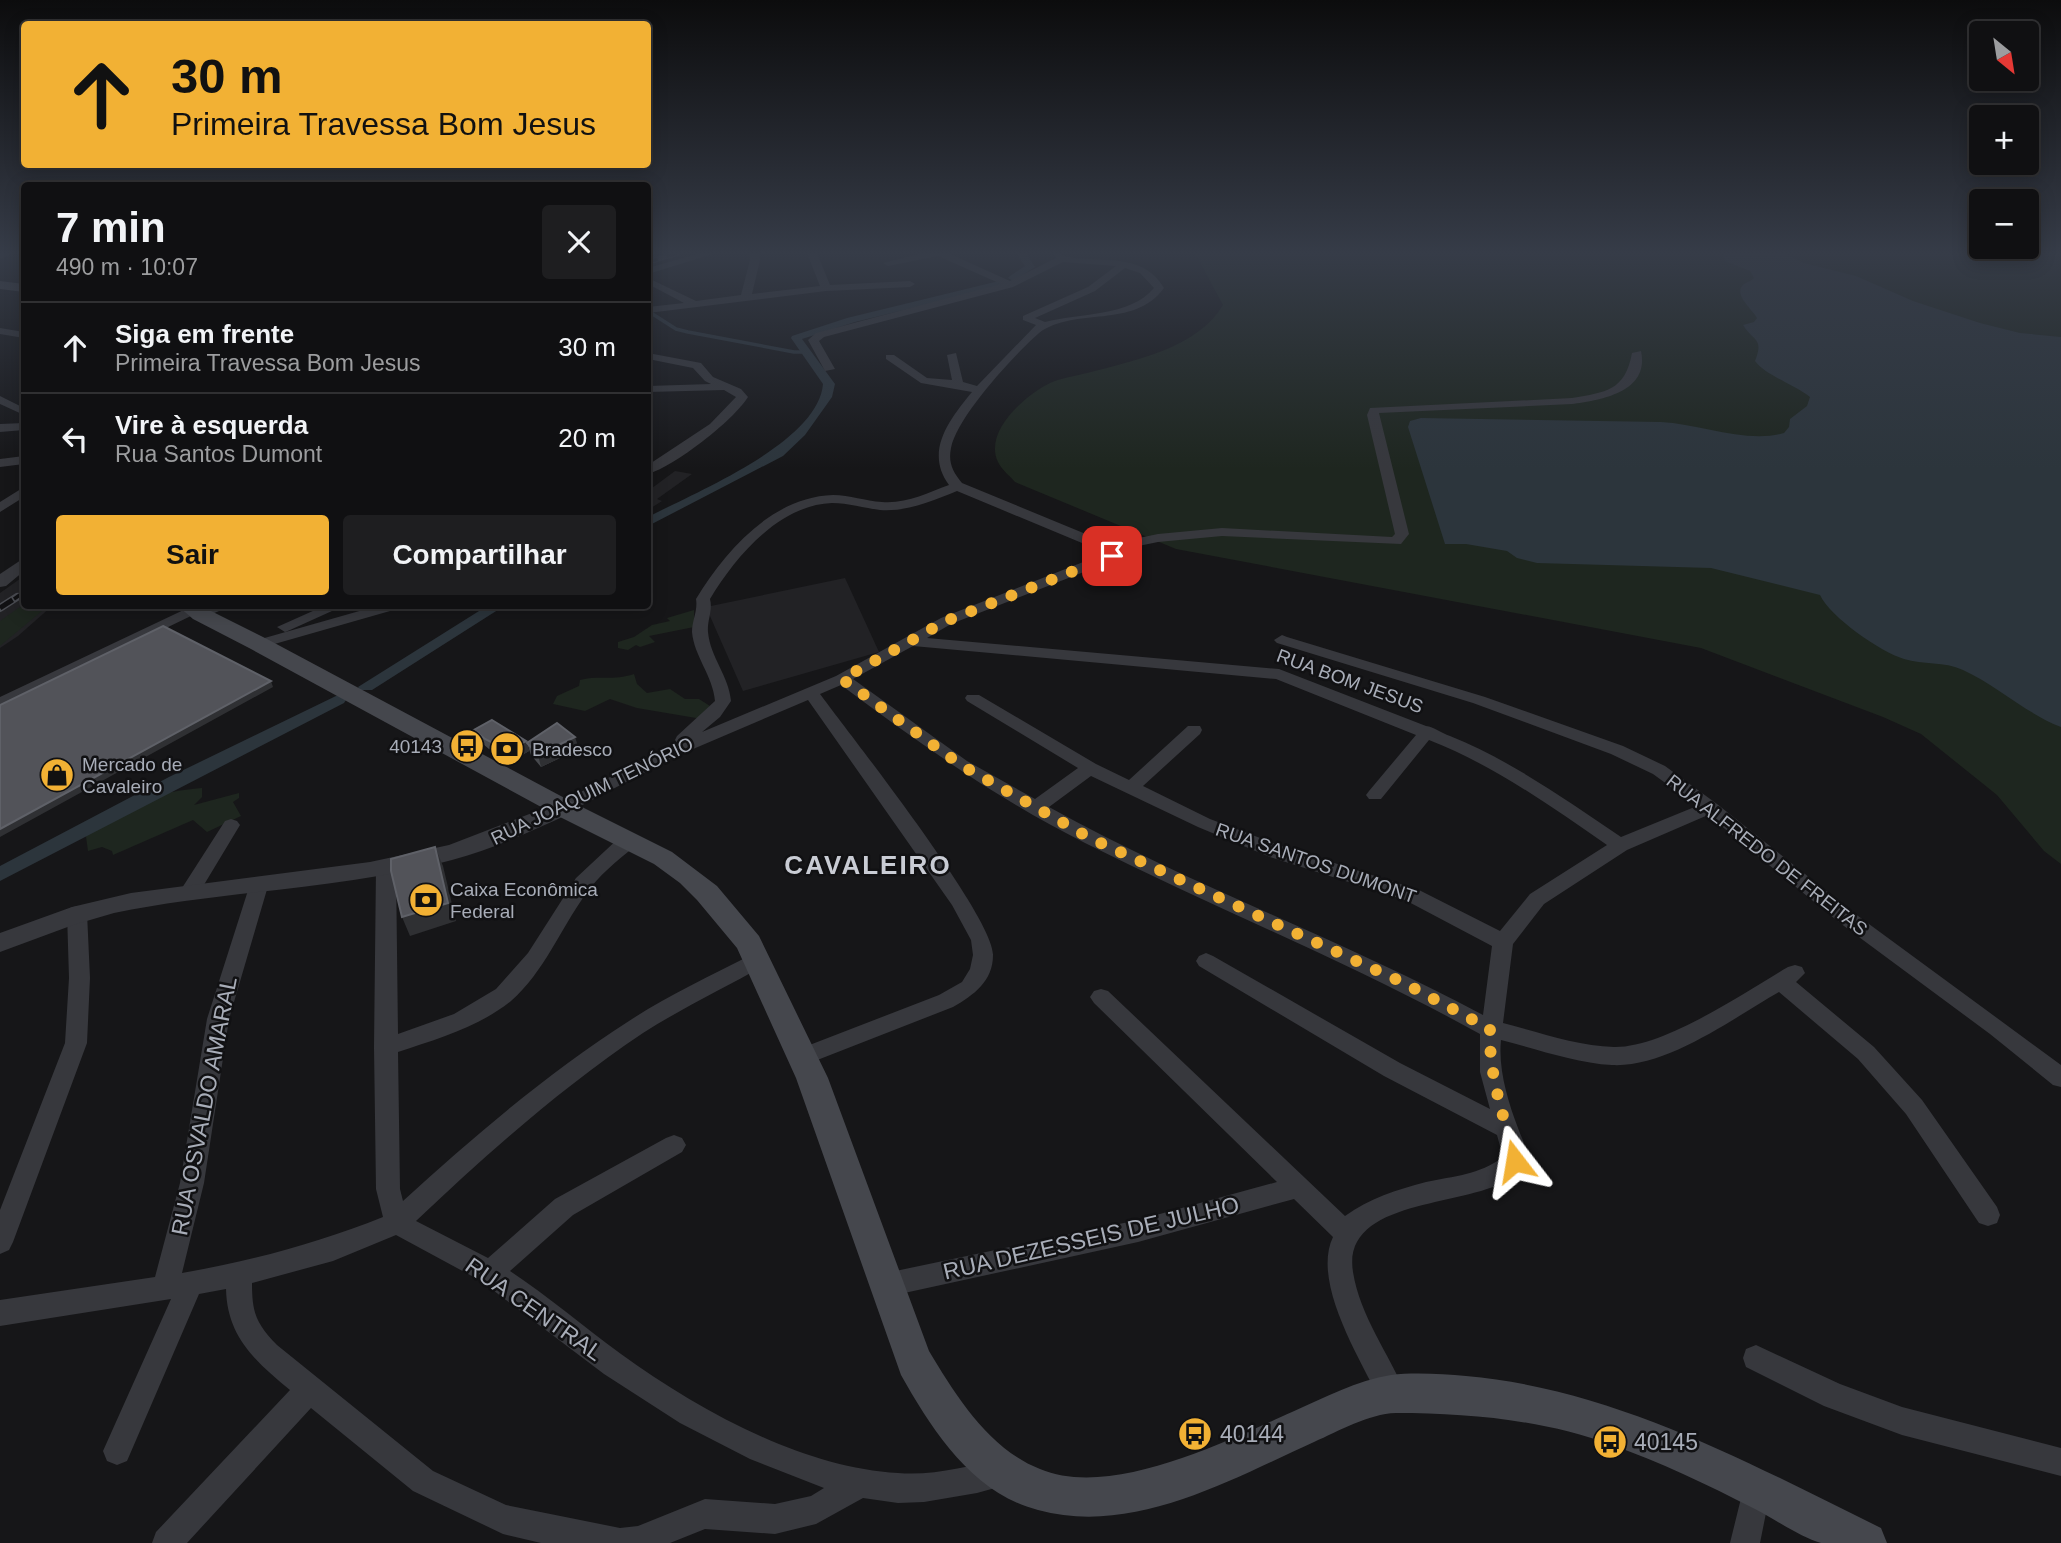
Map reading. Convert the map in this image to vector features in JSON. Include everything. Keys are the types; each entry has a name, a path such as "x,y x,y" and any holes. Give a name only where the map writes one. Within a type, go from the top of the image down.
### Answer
{"main road":[{"path":"201,609 256,642 564,808 663,858 689,876 728,917 758,960 802,1057 914,1362 940,1406 969,1442 1005,1473 1037,1490 1058,1494 1079,1497 1135,1492 1193,1476 1325,1416 1392,1394 1464,1395 1541,1405 1615,1426 1756,1488 1866,1543"}],"street":[{"path":"829,369 813,340 820,335 858,325"},
{"path":"1044,325 1025,340 957,420 945,447 943,460 947,473 957,486 1111,550"},
{"path":"0,331 21,334"},
{"name":"RUA JOAQUIM TENÓRIO","path":"0,943 77,913 131,901 386,868 479,844 564,808 666,754 842,679 968,611 1108,559 1111,550 1158,538 1222,532 1396,541 1402,534 1374,410 1572,401 1602,396 1621,389 1632,379 1637,354"},
{"path":"952,355 958,384"},
{"path":"651,357 697,365 709,379 742,397 733,410 651,468"},
{"path":"890,357 925,381 958,384 981,391"},
{"path":"651,389 699,386 729,388"},
{"path":"0,399 21,410"},
{"path":"0,428 21,427"},
{"path":"0,463 21,460"},
{"path":"666,754 714,713 723,701 720,682 703,645 700,628 706,607 703,599 732,559 758,533 788,512 826,500 844,499 889,507 957,486"},
{"path":"0,509 21,493"},
{"path":"0,509 21,511"},
{"path":"0,704 201,609"},
{"path":"256,642 329,609"},
{"path":"256,642 381,609"},
{"name":"RUA ALFREDO DE FREITAS","path":"1282,640 1386,670 1617,750 1659,770 1711,808 1847,918 1998,1028 2061,1079"},
{"name":"RUA BOM JESUS","path":"909,641 1263,671 1296,679 1428,731 1517,775 1620,845"},
{"path":"842,679 961,765 1090,838 1389,976 1490,1029 1578,1051 1613,1056 1643,1053 1682,1037 1788,977 1866,1053 1914,1107 1988,1215"},
{"path":"802,1057 947,1001 969,988 980,970 983,955 981,940 960,901 810,691"},
{"name":"RUA SANTOS DUMONT","path":"973,698 1090,768 1238,838 1412,895 1503,942"},
{"path":"1130,788 1194,730"},
{"path":"1375,795 1428,731"},
{"path":"1036,807 1090,768"},
{"path":"1392,1394 1342,1288 1337,1252 1345,1232 1364,1214 1387,1201 1466,1187 1496,1177 1515,1161 1514,1147 1506,1128 1492,1072 1490,1029 1503,942 1537,899 1620,845 1711,808"},
{"path":"190,893 230,825"},
{"path":"385,1047 462,1019 504,994 521,978 580,886 628,841"},
{"path":"386,868 385,1047 388,1189 397,1223"},
{"name":"RUA OSVALDO AMARAL","path":"117,1451 178,1285 218,1018 258,886"},
{"path":"0,1242 76,1043 81,979 77,913"},
{"path":"0,1313 26,1311 239,1275 333,1249 397,1223 482,1144 596,1054 660,1013 758,960"},
{"path":"1206,961 1345,1044 1461,1108 1506,1128"},
{"path":"1101,997 1296,1188 1345,1232"},
{"path":"490,1273 535,1230 565,1207 674,1144"},
{"name":"RUA DEZESSEIS DE JULHO","path":"886,1285 1138,1231 1296,1188"},
{"name":"RUA CENTRAL","path":"397,1223 490,1273 630,1377 688,1413 747,1443 859,1484 898,1488 928,1487 1005,1473"},
{"path":"239,1275 240,1315 248,1335 267,1354 423,1480 503,1519 598,1540 638,1541 705,1514 775,1519 800,1514 816,1509 859,1484"},
{"path":"1756,1358 1834,1396 1902,1421 2061,1462"},
{"path":"167,1543 311,1388"},
{"path":"1745,1543 1756,1488"}],"shaded area":[{"path":"1206,325 2061,325 2061,864 2044,851 1997,795 1921,734 1701,648 1176,549 1015,482 1003,470 995,450 1002,426 1019,405 1041,388 1054,381 1144,358 1181,342"},
{"path":"1743,325 1988,325 2020,333 2061,337 2061,727 1963,670 1948,665 1904,659 1883,649 1845,623 1820,595 1711,568 1537,563 1517,558 1507,551 1466,544 1445,544 1408,427 1410,421 1421,418 1661,422 1739,435 1770,436 1784,433 1789,427 1790,419 1807,406 1810,397 1766,371 1755,361 1758,354 1756,341"},
{"path":"675,471 692,474 657,499 662,501 651,508 651,489"},
{"path":"21,578 21,609 49,609 0,648 0,593"},
{"path":"845,578 879,652 743,691 706,607"},
{"path":"21,606 21,609 44,609 0,646 0,621"},
{"path":"694,610 694,627 649,636 655,642 640,647 636,645 628,650 618,648 618,642 634,637 652,625 670,621 667,618"},
{"path":"634,674 637,684 647,693 670,689 685,699 699,699 710,706 702,719 637,708 610,699 585,711 553,704 557,696 579,686 580,680"},
{"path":"202,788 202,797 194,805 239,793 239,798 233,802 241,816 207,832 193,820 113,855 112,851 102,847 88,851 84,822 141,800"}],"building":[{"name":"Mercado de Cavaleiro","path":"163,626 271,681 0,829 0,705"},
{"path":"492,720 526,741 509,751 474,730"},
{"path":"557,723 575,737 538,755 527,743"},
{"name":"Caixa Econômica Federal","path":"435,847 448,903 402,917 391,871 391,859"}],"waterway":[{"path":"670,325 688,332 794,352 807,352"},
{"path":"651,520 779,453 801,432 828,395 829,384 796,338 837,325"},
{"path":"366,687 492,609"},
{"path":"0,874 175,781 338,700"}],"railway":[{"path":"15,598 21,594"},
{"path":"0,608 15,598"}],"place":[{"name":"40143","path":"467,746"},
{"name":"Bradesco","path":"507,749"},
{"name":"Mercado de Cavaleiro","path":"57,775"},
{"name":"Caixa Econômica Federal","path":"426,900"},
{"name":"40144","path":"1195,1434"},
{"name":"40145","path":"1610,1442"}],"district":[{"name":"CAVALEIRO","path":"868,865"}],"route":[{"path":"1112,556 946,621 842,679 961,765 1090,838 1404,983 1490,1029 1492,1072 1506,1128 1514,1147 1515,1161"}]}
